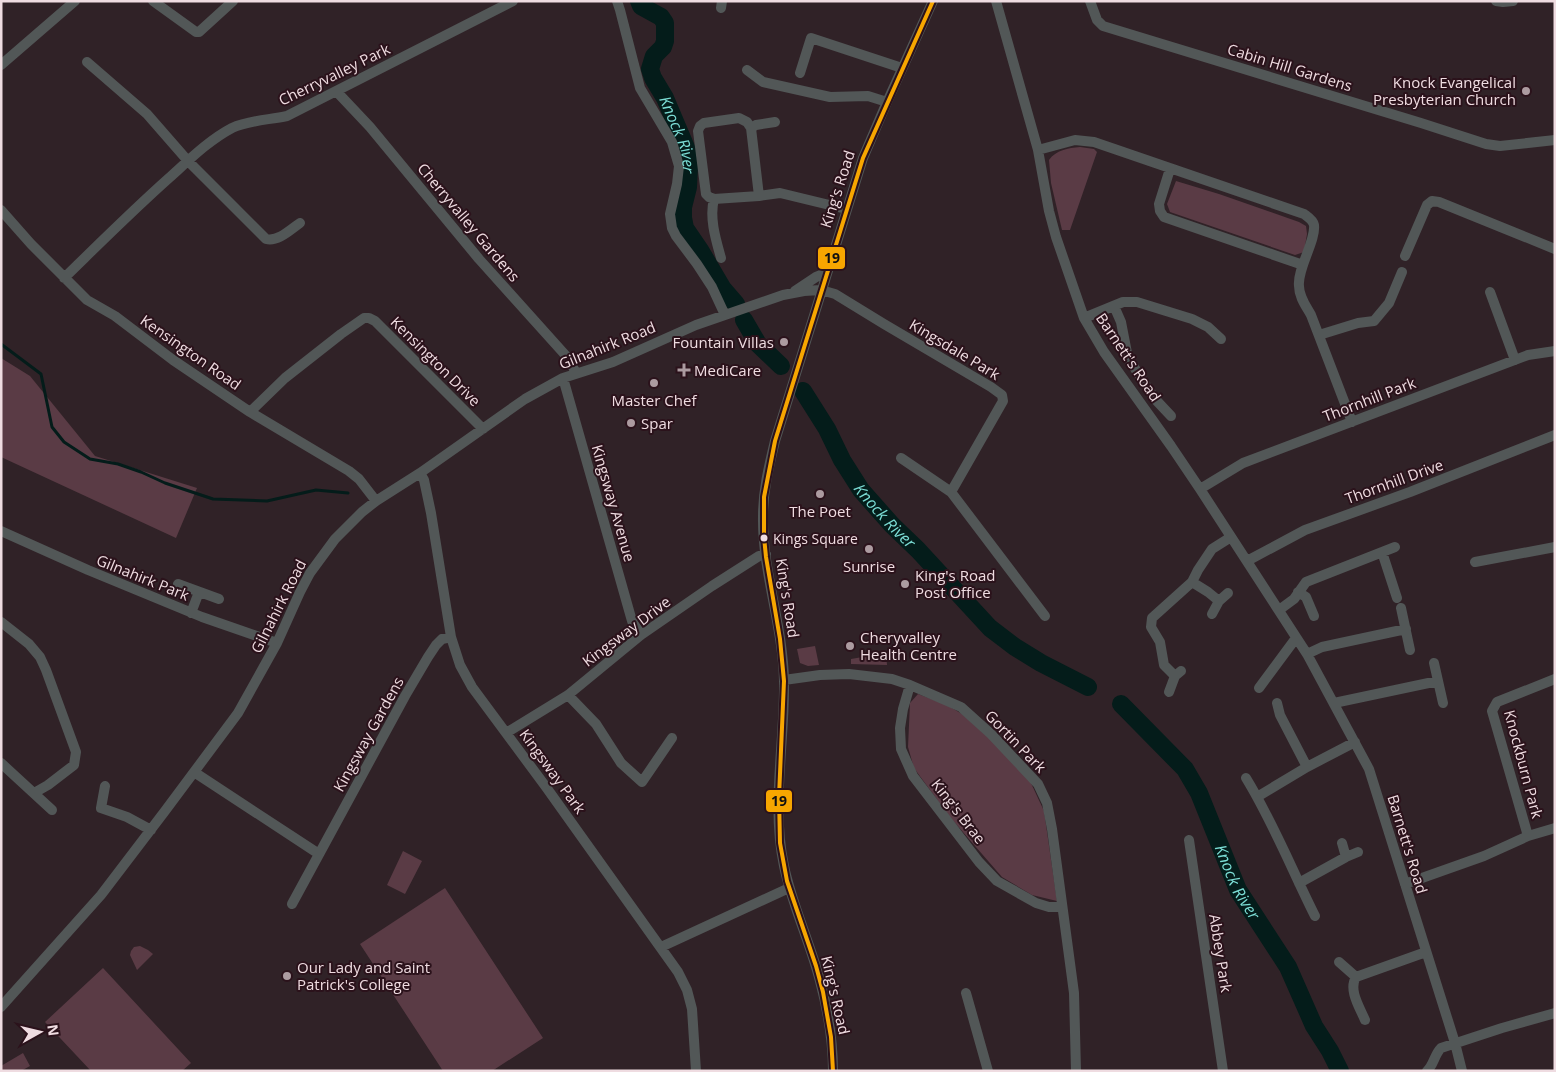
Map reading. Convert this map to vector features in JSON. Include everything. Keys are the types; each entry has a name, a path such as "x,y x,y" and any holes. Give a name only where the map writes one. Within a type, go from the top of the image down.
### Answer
{"street":[{"path":"1,65 75,1"},
{"path":"153,1 196,32 199,32 233,1"},
{"name":"Cherryvalley Park","path":"64,278 135,208 197,152 232,128 256,120 287,116 513,1"},
{"path":"617,1 640,88 672,142 679,166 670,214 672,228 712,288 724,315"},
{"name":"King's Road","path":"833,1071 832,1034 820,981 789,888 782,851 778,808 784,680 766,554 763,517 766,478 775,441 863,158 933,1"},
{"name":"Barnett's Road","path":"996,1 1038,150 1049,211 1084,318 1104,352 1200,489 1307,654 1369,768 1455,1043 1462,1071"},
{"name":"Cabin Hill Gardens","path":"1090,1 1097,20 1103,26 1486,144 1500,146 1555,140"},
{"path":"1496,1 1513,1"},
{"path":"800,73 811,38 902,68"},
{"path":"87,62 147,114 188,161 266,239 277,239 300,223"},
{"path":"747,70 763,82 830,96 868,96 887,102"},
{"name":"Cherryvalley Gardens","path":"337,92 370,127 479,259 568,358 576,373"},
{"path":"759,196 751,128 747,122 740,118 711,121 700,126 698,131 706,194 709,197 714,199 759,196 780,193 846,209"},
{"path":"751,128 756,125 775,122"},
{"path":"1038,150 1075,140 1094,142 1304,214 1310,218 1314,224 1314,232 1299,278 1299,286 1302,299 1311,315 1352,422"},
{"path":"1170,168 1159,204 1164,218 1304,265"},
{"path":"714,199 712,218 721,258"},
{"path":"1405,256 1427,205 1432,202 1439,202 1555,249"},
{"name":"Kensington Road","path":"1,210 87,300 115,316 174,360 250,412 349,471 359,479 376,501"},
{"path":"1319,335 1358,323 1374,321 1389,303 1402,272"},
{"path":"794,292 816,277 826,273"},
{"name":"Gilnahirk Road","path":"1,1007 85,914 152,830 238,712 277,643 300,592 322,555 350,523 376,501 420,473 525,399 564,378 613,362 669,336 724,315 794,292 822,290"},
{"name":"Kingsdale Park","path":"822,290 835,294 1002,395 1003,401 951,492"},
{"path":"1490,292 1515,360"},
{"path":"1084,318 1123,302 1137,302 1192,319 1208,327 1220,339"},
{"path":"1114,306 1121,322 1128,358 1155,399 1171,416"},
{"name":"Kensington Drive","path":"250,412 285,378 341,334 362,319 369,318 482,429"},
{"name":"Thornhill Park","path":"1200,489 1243,463 1528,355 1555,351"},
{"name":"Kingsway Avenue","path":"564,378 632,621 641,635"},
{"name":"Thornhill Drive","path":"1247,561 1305,530 1410,492 1555,434"},
{"path":"901,458 951,492 1045,616"},
{"name":"Kingsway Park","path":"420,473 424,480 431,513 451,637 460,665 472,688 678,972 687,990 692,1009 696,1071"},
{"name":"Gilnahirk Park","path":"1,531 191,613 277,643"},
{"path":"1169,692 1178,673 1164,665 1160,642 1151,627 1152,618 1192,582 1212,549 1231,537"},
{"path":"1279,610 1294,599 1306,582 1395,547"},
{"path":"1475,562 1555,548"},
{"path":"1382,552 1397,598"},
{"name":"Kingsway Drive","path":"506,734 568,695 641,635 720,581 759,556 766,554"},
{"path":"1192,582 1219,601"},
{"path":"178,584 219,599"},
{"path":"191,613 199,592"},
{"path":"1298,592 1306,597 1314,616"},
{"path":"1212,614 1219,601 1228,593"},
{"path":"1401,608 1410,650"},
{"path":"1,622 29,644 40,657 76,752 74,765 34,793"},
{"path":"1307,654 1322,647 1406,629"},
{"name":"Kingsway Gardens","path":"292,904 428,657 442,639 451,637"},
{"path":"1259,688 1296,638"},
{"path":"1434,663 1443,703"},
{"name":"Gortin Park","path":"784,680 820,675 848,674 890,679 910,685 961,707 991,734 1038,784 1047,803 1050,820 1074,993 1076,1071"},
{"name":"Knockburn Park","path":"1528,836 1492,710 1497,702 1555,679"},
{"path":"1334,703 1438,680"},
{"name":"King's Brae","path":"910,685 900,728 901,749 913,776 979,862 997,881 1036,903 1049,907 1062,907"},
{"path":"568,695 596,724 622,763 642,782 672,738"},
{"path":"1277,703 1280,715 1308,767"},
{"path":"1270,720 1280,715"},
{"path":"1257,797 1355,742"},
{"path":"1,763 52,810"},
{"path":"194,772 319,854"},
{"path":"1246,778 1276,832 1315,916"},
{"path":"105,786 101,808 152,830"},
{"path":"1404,884 1484,856 1528,836 1555,828"},
{"name":"Abbey Park","path":"1189,840 1223,1071"},
{"path":"1342,843 1346,857"},
{"path":"1299,884 1358,852"},
{"path":"661,947 789,888"},
{"path":"1365,1020 1353,990 1353,982 1356,978 1426,952"},
{"path":"1339,962 1356,978"},
{"path":"966,992 988,1071"},
{"path":"1427,1071 1432,1066 1436,1054 1441,1048 1555,1013"}],"shaded area":[{"path":"1080,147 1094,149 1097,152 1070,230 1062,230 1051,183 1049,160 1059,152"},
{"path":"1176,181 1299,222 1306,226 1307,234 1304,252 1295,255 1170,212 1167,204"},
{"path":"1,358 30,376 95,456 197,488 176,538 1,457"},
{"path":"815,646 819,665 808,666 800,663 797,649"},
{"path":"886,653 887,665 851,664 851,659"},
{"path":"918,694 947,705 962,714 988,737 1030,781 1044,811 1057,901 1032,895 1002,877 949,816 914,768 908,747 910,703"},
{"path":"403,851 422,861 405,894 387,885"},
{"path":"445,888 543,1038 492,1071 443,1071 360,944"},
{"path":"140,946 153,954 137,970 130,955 134,947"},
{"path":"103,968 191,1063 182,1071 91,1071 45,1022"},
{"path":"23,1053 30,1066 21,1071 1,1071 1,1066"}],"waterway":[{"name":"Knock River","path":"639,1 641,6 661,17 665,23 665,41 663,47 654,56 650,69 665,98 687,150 689,167 688,187 683,207 685,228 723,289 736,304"},
{"name":"Knock River","path":"744,320 758,344 781,366"},
{"path":"1,344 41,374 52,427 64,442 90,459 118,464 165,483 213,499 267,501 316,490 348,493"},
{"name":"Knock River","path":"803,391 861,490 990,628 1015,647 1041,663 1088,687"},
{"name":"Knock River","path":"1121,704 1185,769 1199,793 1238,890 1288,967 1314,1026 1340,1071"}],"transit line":[{"name":"19","path":"833,1071 831,1037 823,992 787,881 780,843 779,797 784,681 780,639 766,557 764,497 775,441 863,158 933,1"}],"place":[{"name":"Knock Evangelical Presbyterian Church","path":"1526,91"},
{"name":"Fountain Villas","path":"784,342"},
{"name":"MediCare","path":"684,370"},
{"name":"Master Chef","path":"654,383"},
{"name":"Spar","path":"631,423"},
{"name":"The Poet","path":"820,494"},
{"name":"Kings Square","path":"764,538"},
{"name":"Sunrise","path":"869,549"},
{"name":"King's Road Post Office","path":"905,584"},
{"name":"Cheryvalley Health Centre","path":"850,646"},
{"name":"Our Lady and Saint Patrick's College","path":"287,976"}]}
